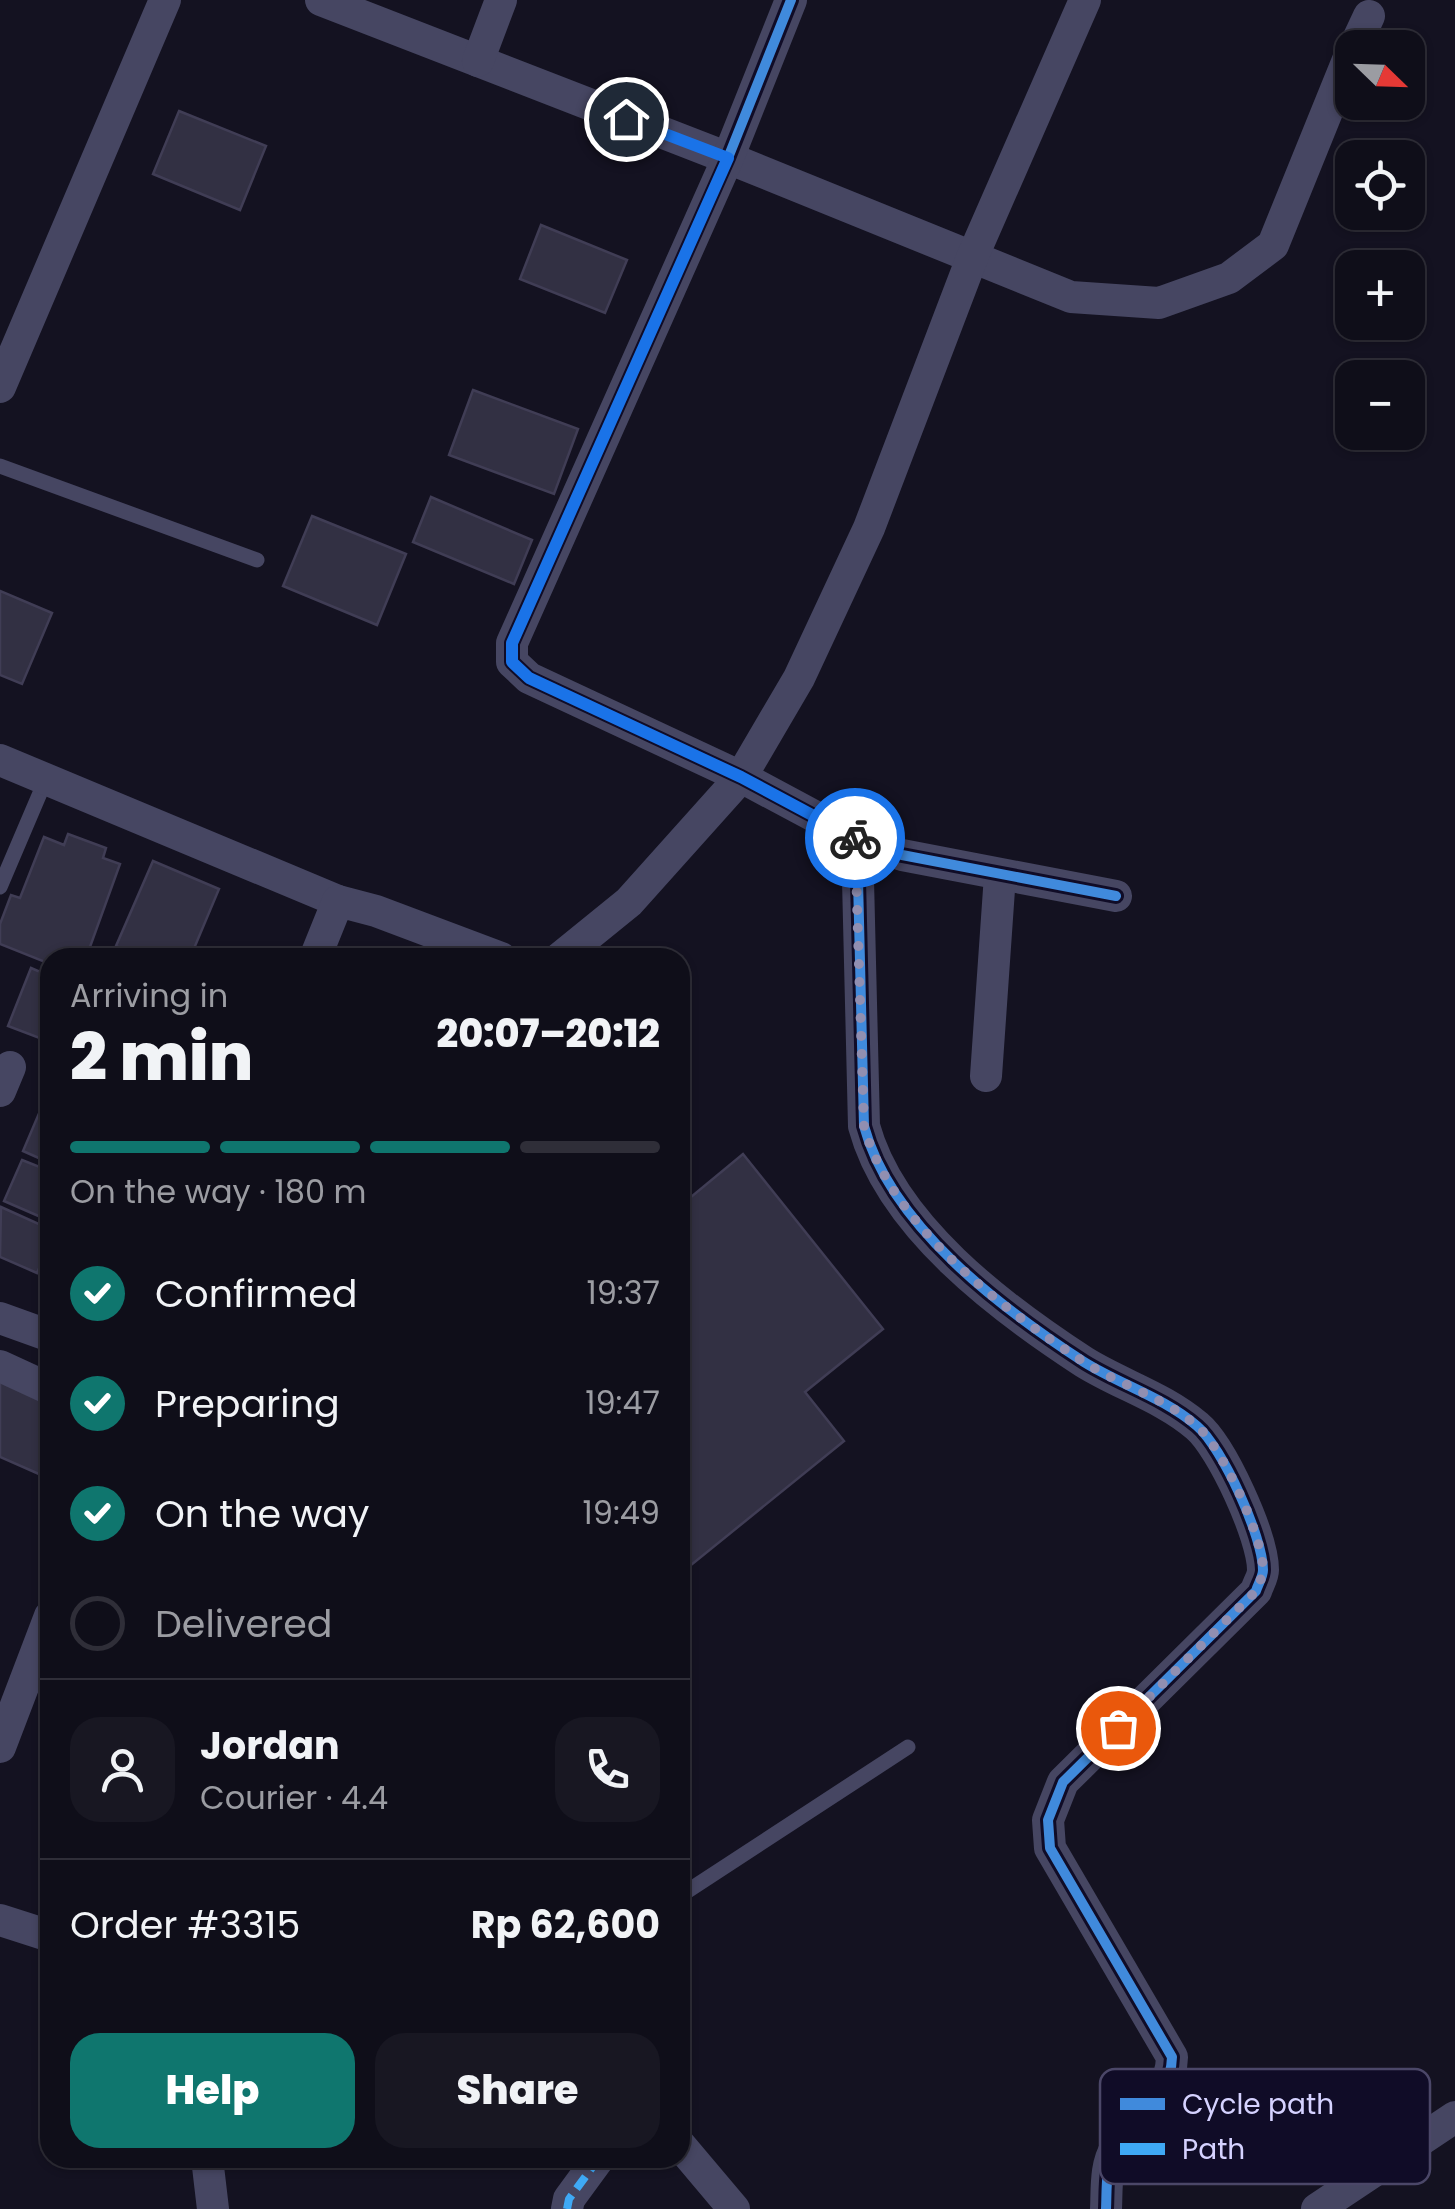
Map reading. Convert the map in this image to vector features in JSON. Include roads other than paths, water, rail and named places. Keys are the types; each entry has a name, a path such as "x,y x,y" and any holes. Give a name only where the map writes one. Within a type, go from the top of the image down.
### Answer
{"street":[{"path":"0,387 165,0"},
{"path":"321,0 1071,297 1159,303 1229,278 1274,244 1335,93"},
{"path":"478,61 501,0"},
{"path":"791,0 728,158 512,643 512,662 529,678 741,777 857,839 902,855 1116,896"},
{"path":"572,948 629,902 741,777 799,678 869,528 972,258 1085,0"},
{"path":"1362,30 1369,16"},
{"path":"0,760 338,901 474,948"},
{"path":"857,839 864,1126 885,1176 921,1226 970,1279 1086,1363 1160,1400 1208,1436 1233,1478 1260,1553 1263,1573 1256,1591 1063,1782 1048,1820 1050,1848 1172,2057 1172,2069"},
{"path":"986,1076 1000,874"},
{"path":"319,948 338,901"},
{"path":"0,1318 40,1332"},
{"path":"0,1366 40,1384"},
{"path":"0,1747 15,1659 40,1628"},
{"path":"0,1920 40,1933"},
{"path":"1430,2134 1455,2117"},
{"path":"690,2157 734,2209"},
{"path":"208,2168 213,2209"},
{"path":"567,2209 569,2199 592,2168"},
{"path":"1106,2209 1108,2184"},
{"path":"1316,2209 1354,2184"}],"lane":[{"path":"0,466 257,560"},
{"path":"0,887 46,780"},
{"path":"690,1889 908,1746"}]}
